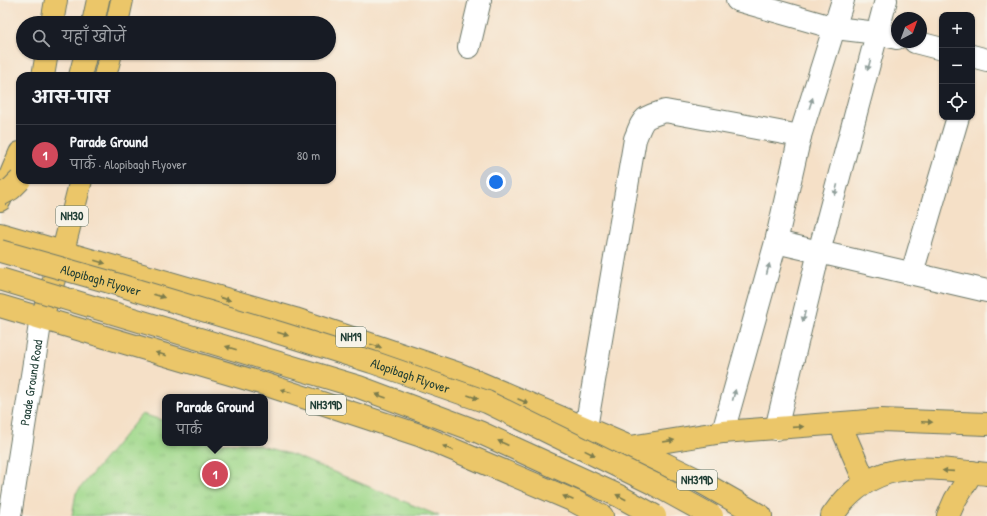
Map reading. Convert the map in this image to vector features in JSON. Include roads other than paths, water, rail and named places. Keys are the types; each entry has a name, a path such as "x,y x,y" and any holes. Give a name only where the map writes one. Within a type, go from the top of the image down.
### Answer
{"main road":[{"path":"53,16 56,0"},
{"path":"95,16 98,0"},
{"path":"119,16 122,0"},
{"path":"44,72 46,60"},
{"path":"81,72 84,60"},
{"path":"107,72 109,60"},
{"path":"0,200 16,162"},
{"path":"0,195 16,184"},
{"name":"NH30","path":"63,251 81,184"},
{"path":"0,234 63,251"},
{"name":"Alopibagh Flyover","path":"0,251 284,334 372,362 487,402 654,484 712,516"},
{"name":"NH19","path":"63,251 295,319 412,357 459,374 630,447"},
{"name":"Paade Ground Road","path":"41,318 63,251"},
{"path":"0,280 359,387 480,432 619,496 655,516"},
{"path":"0,306 41,318"},
{"name":"NH319D","path":"41,318 264,384 419,435 574,501 602,516"},
{"path":"630,447 723,432 881,420 987,424"},
{"path":"840,424 865,482"},
{"name":"NH319D","path":"630,447 694,478 761,516"},
{"path":"832,516 842,502 865,482 888,472 913,468 979,473"},
{"path":"948,516 955,500 979,473"}],"street":[{"path":"469,47 480,0"},
{"path":"737,0 835,28 887,35"},
{"path":"723,432 776,242 800,136 843,0"},
{"path":"776,429 819,252 887,35 886,0"},
{"path":"927,45 939,48"},
{"path":"586,428 635,139 647,116 665,111 800,136"},
{"path":"912,273 957,120"},
{"path":"776,242 987,290"},
{"name":"Paade Ground Road","path":"10,516 41,318"}],"place":[{"name":"Parade Ground","path":"215,474"}]}
